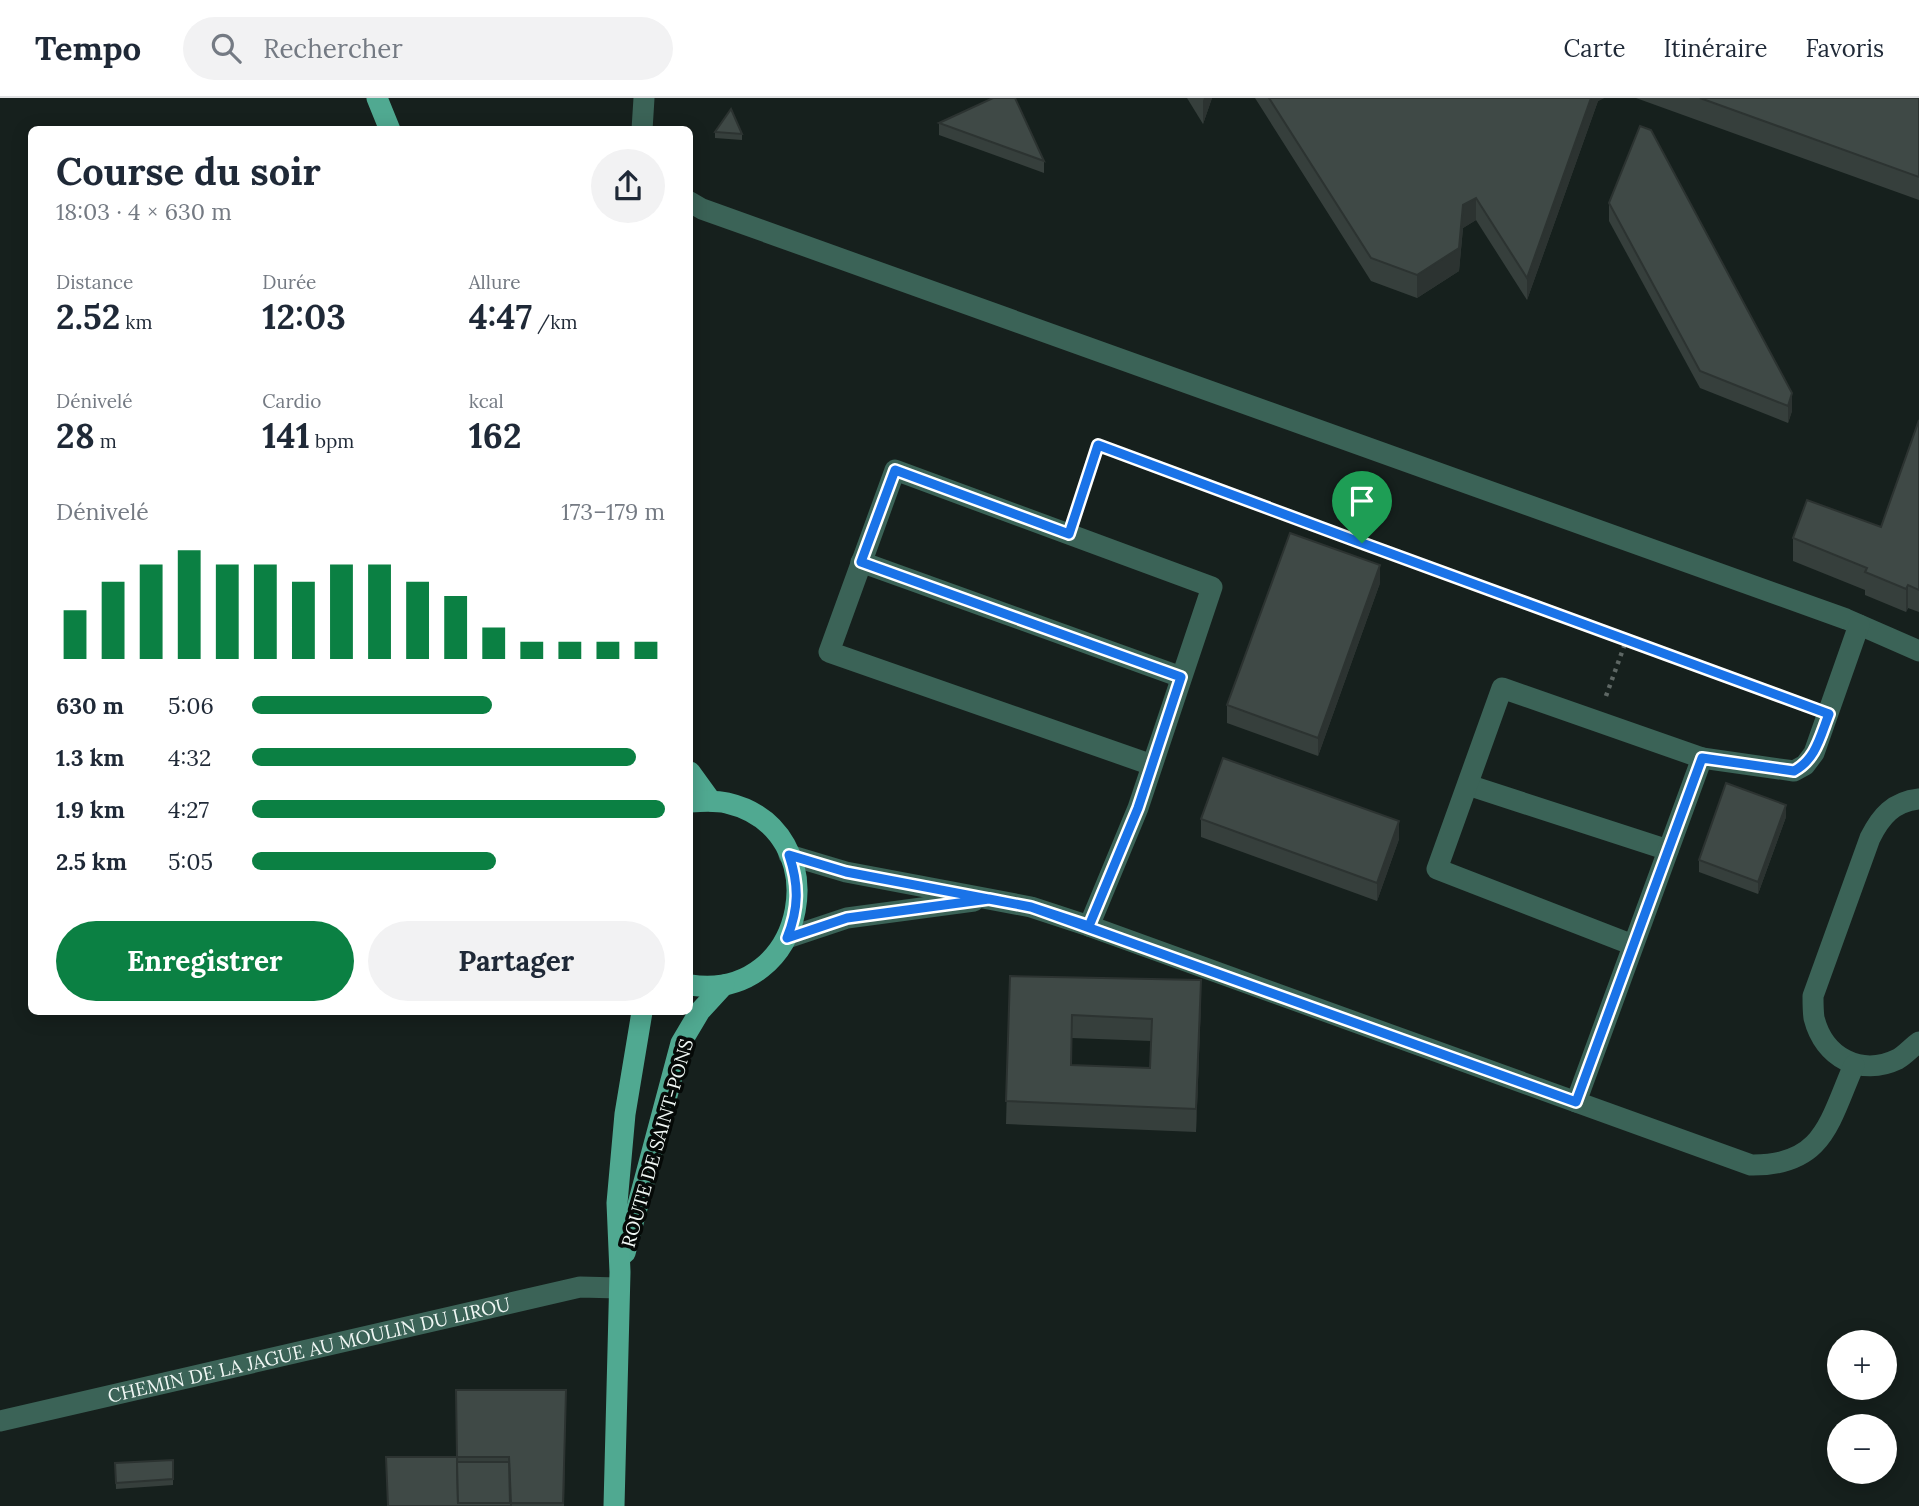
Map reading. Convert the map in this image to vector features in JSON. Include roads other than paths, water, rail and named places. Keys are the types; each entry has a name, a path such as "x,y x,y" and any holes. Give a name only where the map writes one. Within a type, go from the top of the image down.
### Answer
{"main road":[{"path":"377,98 388,126"},
{"path":"693,776 711,801"},
{"path":"693,802 728,803 757,817 781,840 789,855 796,875 798,897 787,938 775,955 760,968 724,985 693,986"},
{"name":"ROUTE DE SAINT-PONS","path":"620,1280 681,1043 700,1011 724,985"},
{"name":"ROUTE DE SAINT-PONS","path":"614,1506 620,1280 617,1203 625,1114 642,1015"}],"street":[{"path":"642,126 643,98"},
{"path":"693,204 1859,625 1919,651"},
{"path":"1089,926 1138,808 1212,587 895,470 829,652 1152,765"},
{"path":"861,562 1181,677"},
{"path":"1633,945 1437,870 1502,688 1702,758 1794,771 1805,765 1814,753 1859,625"},
{"path":"1576,1102 1702,758"},
{"path":"1468,785 1668,850"},
{"path":"1919,799 1892,806 1874,830 1813,996 1814,1017 1821,1035 1830,1048 1854,1065 1876,1067 1900,1058 1919,1042"},
{"path":"789,855 846,872 1031,907 1751,1165 1773,1165 1799,1157 1815,1146 1854,1065"},
{"path":"787,938 847,918 989,899"},
{"name":"CHEMIN DE LA JAGUE AU MOULIN DU LIROU","path":"0,1421 620,1280"}]}
